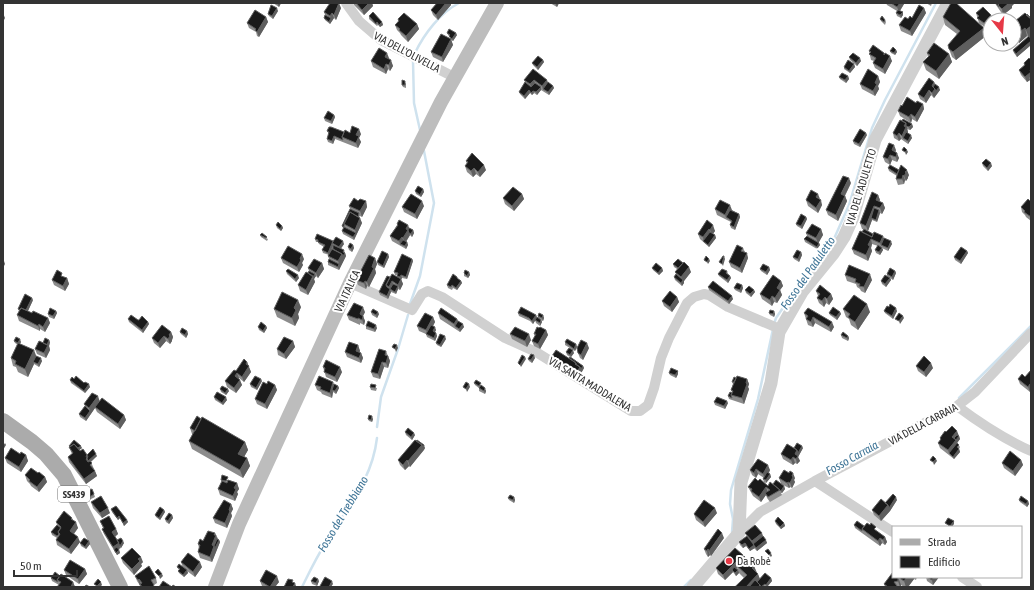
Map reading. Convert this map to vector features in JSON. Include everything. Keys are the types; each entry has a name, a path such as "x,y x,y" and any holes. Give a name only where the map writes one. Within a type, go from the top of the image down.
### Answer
{"main road":[{"name":"VIA ITALICA","path":"216,587 239,524 350,283 441,102 456,78 496,3"},
{"name":"SS439","path":"3,421 32,442 62,471 120,587"}],"street":[{"name":"VIA DELL'OLIVELLA","path":"346,3 359,21 381,40 456,78"},
{"name":"VIA DEL PADULETTO","path":"739,533 741,482 771,383 779,332 776,327 833,254 844,237 853,217 875,140 948,3"},
{"name":"VIA SANTA MADDALENA","path":"350,283 409,309 415,308 422,294 428,291 442,297 505,338 536,352 631,411 640,411 648,405 654,388 661,358 669,338 687,303 694,297 704,294 709,295 728,308 776,327"},
{"name":"VIA DELLA CARRAIA","path":"739,533 760,512 815,481 957,406 975,392 1031,333"},
{"path":"957,406 989,430 1013,444 1031,451"},
{"path":"815,481 892,531"},
{"path":"693,587 739,533"},
{"path":"964,578 977,587"}],"building":[{"path":"330,3 339,3 334,15 332,13 330,16 324,12"},
{"path":"356,3 369,3 362,10"},
{"path":"437,3 446,3 436,15 431,10"},
{"path":"891,3 900,3 897,7"},
{"path":"951,3 956,3 982,26 982,30 953,52 949,49 948,45 960,31 943,17"},
{"path":"999,3 1009,3 1002,9 998,5"},
{"path":"271,5 277,8 272,16 268,14"},
{"path":"919,5 924,8 910,31 899,25 905,17 908,19 910,16 912,18"},
{"path":"983,7 988,12 982,12 982,22 977,18 979,16 976,13"},
{"path":"255,10 266,17 257,32 255,30 256,29 247,23"},
{"path":"898,10 903,12 900,15 896,13"},
{"path":"373,12 382,22 379,25 377,22 376,24 369,16"},
{"path":"404,13 417,24 406,36 395,25"},
{"path":"1025,13 1031,19 1031,26 1026,30 1025,28 1022,30 1022,15"},
{"path":"325,15 331,18 329,22 324,18"},
{"path":"882,16 885,20 884,22 880,19"},
{"path":"449,29 456,33 452,39 447,33"},
{"path":"441,34 451,39 442,57 431,52"},
{"path":"1029,36 1031,39 1031,41 1022,49 1022,42"},
{"path":"934,43 949,54 936,71 923,62 930,55 927,53"},
{"path":"873,45 884,53 884,55 885,53 890,56 883,69 873,63 876,58 869,54 871,52 869,51"},
{"path":"893,47 896,50 894,53 890,51"},
{"path":"379,48 387,53 385,57 391,60 389,65 386,64 384,69 371,61"},
{"path":"853,53 860,58 856,63 849,57"},
{"path":"538,56 543,60 537,67 532,63"},
{"path":"1029,58 1031,60 1031,72 1025,77 1019,70 1025,65 1024,63"},
{"path":"848,60 854,64 849,71 844,67"},
{"path":"533,69 547,80 542,86 534,80 530,84 524,80"},
{"path":"868,69 878,76 875,83 877,84 873,91 860,84"},
{"path":"842,73 848,76 845,80 839,77"},
{"path":"929,78 934,82 932,86 935,89 932,93 929,90 924,98 918,94"},
{"path":"402,80 405,81 405,85 402,85"},
{"path":"525,82 531,87 535,83 541,87 536,92 533,91 531,93 529,90 524,96 519,92"},
{"path":"548,82 553,86 548,92 543,89"},
{"path":"935,84 939,87 936,91 933,87"},
{"path":"907,97 916,103 917,101 923,104 915,117 911,114 909,117 898,111"},
{"path":"328,111 334,115 331,121 324,118"},
{"path":"903,119 912,124 909,127 906,126 906,123 902,121"},
{"path":"900,120 906,123 904,126 906,127 902,136 899,133 897,136 893,133"},
{"path":"352,126 359,129 356,135 359,136 356,143 342,137 345,130 350,133"},
{"path":"329,127 344,132 342,137 343,140 334,136 332,141 327,139 329,132 327,131"},
{"path":"860,129 866,133 859,144 853,141"},
{"path":"906,132 911,135 908,141 903,138"},
{"path":"889,143 894,145 892,150 897,153 896,157 890,155 888,159 883,157"},
{"path":"904,147 907,150 905,152 902,150"},
{"path":"472,153 484,165 478,172 474,168 471,171 465,166 468,162 466,161"},
{"path":"986,159 991,163 987,168 982,163"},
{"path":"890,165 899,170 897,174 888,168"},
{"path":"901,165 907,170 905,172 906,173 904,176 903,175 902,179 896,179 898,172"},
{"path":"843,176 849,178 841,194 845,196 836,215 826,210"},
{"path":"418,186 423,189 420,195 415,191"},
{"path":"513,187 522,194 512,206 503,198"},
{"path":"811,190 818,194 816,197 821,200 816,208 806,200"},
{"path":"872,192 878,195 876,200 883,203 880,208 874,206 866,226 860,223"},
{"path":"411,194 422,201 415,214 402,207"},
{"path":"354,198 358,201 360,199 366,201 360,211 349,206"},
{"path":"1028,199 1031,202 1031,217 1024,212 1025,211 1021,207"},
{"path":"720,200 730,205 725,215 715,209"},
{"path":"874,208 879,210 876,220 871,218"},
{"path":"350,209 359,213 358,217 350,212 344,227 342,226"},
{"path":"730,210 739,214 734,227 730,225 732,221 726,217"},
{"path":"350,212 360,218 355,230 344,224"},
{"path":"801,214 806,217 801,226 796,224"},
{"path":"399,220 408,225 406,229 408,230 399,241 390,236 398,225"},
{"path":"707,220 713,225 703,237 698,234"},
{"path":"278,222 282,226 280,229 276,225"},
{"path":"812,224 821,229 816,238 806,233"},
{"path":"344,227 356,233 353,237 342,231"},
{"path":"409,228 413,230 411,234 408,230"},
{"path":"864,229 873,234 872,237 862,232"},
{"path":"860,231 872,237 874,232 883,236 880,243 871,239 866,255 852,249"},
{"path":"710,232 715,235 708,245 703,241"},
{"path":"262,233 267,237 266,238 260,235"},
{"path":"317,234 333,241 328,253 322,250 325,245 315,239"},
{"path":"807,236 819,243 817,247 804,239"},
{"path":"336,237 343,241 339,247 332,243"},
{"path":"884,238 891,241 888,248 881,245"},
{"path":"403,240 407,242 405,246 400,244"},
{"path":"350,243 353,245 351,249 348,247"},
{"path":"333,245 344,250 343,252 345,253 343,256 333,249"},
{"path":"737,245 743,248 741,251 747,253 740,268 729,262"},
{"path":"878,245 882,248 879,252 875,250"},
{"path":"288,246 302,254 301,260 297,267 281,258"},
{"path":"961,247 967,251 960,261 954,257"},
{"path":"332,249 342,254 338,261 328,256"},
{"path":"797,250 801,252 798,259 793,257"},
{"path":"382,251 388,254 383,266 377,262"},
{"path":"402,254 412,259 406,277 401,275 400,277 397,276 398,273 394,272"},
{"path":"369,255 375,258 372,267 374,268 367,282 365,281 364,283 356,280"},
{"path":"706,256 709,259 707,262 704,260"},
{"path":"724,256 722,264 719,262"},
{"path":"314,259 322,263 316,273 308,268"},
{"path":"329,259 339,264 338,267 328,262"},
{"path":"678,259 683,263 678,268 673,264"},
{"path":"684,262 689,267 681,277 675,272"},
{"path":"656,263 662,268 658,273 652,268"},
{"path":"763,264 769,267 766,272 760,269"},
{"path":"849,265 870,274 864,287 859,286 860,284 855,282 856,279 845,275"},
{"path":"890,268 895,271 892,277 887,274"},
{"path":"288,269 298,275 295,279 286,271"},
{"path":"722,269 727,271 726,273 730,276 727,280 718,274"},
{"path":"57,270 62,273 61,276 67,278 63,286 52,280"},
{"path":"465,270 469,272 467,276 464,273"},
{"path":"309,271 315,274 313,277 308,273"},
{"path":"306,272 313,276 306,290 298,285"},
{"path":"392,274 401,279 398,285 392,281 389,287 386,285"},
{"path":"453,274 461,281 456,288 452,285 451,287 447,285"},
{"path":"676,274 683,280 681,283 674,277"},
{"path":"773,275 781,281 777,288 780,290 775,298 772,296 770,300 760,294"},
{"path":"885,275 890,278 885,284 881,281"},
{"path":"387,276 390,277 386,285 390,289 387,296 379,292"},
{"path":"713,281 732,296 728,301 708,287"},
{"path":"737,283 742,285 740,290 734,288"},
{"path":"393,284 398,286 395,292 390,289"},
{"path":"820,285 831,294 827,299 825,297 822,301 817,298 820,294 816,291"},
{"path":"749,286 754,290 750,294 745,290"},
{"path":"670,291 677,297 670,307 662,301"},
{"path":"282,292 298,300 294,308 296,310 292,318 274,309"},
{"path":"25,294 32,298 26,310 21,308 20,310 18,309"},
{"path":"854,295 867,304 855,322 848,317 850,314 843,309"},
{"path":"354,303 363,307 360,314 363,316 362,320 347,315"},
{"path":"890,304 896,308 892,316 884,311"},
{"path":"521,307 536,315 532,321 518,313"},
{"path":"833,307 840,312 836,317 829,313"},
{"path":"21,308 32,313 33,311 48,318 43,327 17,315"},
{"path":"50,308 56,311 53,316 48,314"},
{"path":"441,308 457,319 454,324 438,313"},
{"path":"808,308 832,322 829,327 813,317 811,322 806,319 808,316 804,313"},
{"path":"373,309 378,312 376,315 371,312"},
{"path":"770,310 774,311 773,314 769,313"},
{"path":"425,313 433,317 426,330 417,326"},
{"path":"539,313 543,315 542,318 538,316"},
{"path":"899,313 903,316 899,321 895,319"},
{"path":"131,315 138,320 142,316 148,322 142,330 128,319"},
{"path":"537,317 541,320 540,323 535,320"},
{"path":"368,321 376,325 374,329 366,326"},
{"path":"458,321 463,324 459,329 455,326"},
{"path":"261,322 266,326 263,331 258,327"},
{"path":"162,325 171,332 168,339 164,336 158,343 152,338"},
{"path":"431,325 435,327 433,331 436,333 434,338 426,334"},
{"path":"515,327 529,334 525,341 510,334"},
{"path":"537,327 546,330 538,344 532,341 536,334 534,334"},
{"path":"182,328 187,331 185,335 180,332"},
{"path":"843,332 848,336 847,338 841,335"},
{"path":"440,334 445,336 440,345 436,343"},
{"path":"16,337 20,339 18,343 14,341"},
{"path":"284,337 293,341 284,354 277,349"},
{"path":"45,338 49,340 47,345 43,343"},
{"path":"567,339 576,344 574,349 565,342"},
{"path":"581,340 587,343 581,355 578,353 577,348"},
{"path":"39,341 48,345 44,353 35,349"},
{"path":"349,342 358,345 356,351 361,353 359,358 345,352"},
{"path":"18,343 34,350 25,369 15,364 16,361 11,358"},
{"path":"394,344 397,345 395,349 392,347"},
{"path":"569,348 573,350 570,355 566,352"},
{"path":"379,349 386,351 385,355 388,356 386,363 382,362 378,374 371,372"},
{"path":"556,350 580,367 577,372 552,356"},
{"path":"531,354 534,355 531,360 528,359"},
{"path":"522,355 525,357 520,365 518,363"},
{"path":"36,356 41,358 38,364 33,362"},
{"path":"924,356 931,363 924,372 916,366"},
{"path":"570,357 583,366 581,369 569,358"},
{"path":"244,359 247,362 246,364 249,366 242,377 237,373 235,376 240,380 234,388 225,381 234,370 236,371"},
{"path":"326,360 340,367 335,377 324,372 325,368 323,367"},
{"path":"671,368 678,371 675,375 669,373"},
{"path":"1031,370 1031,385 1030,384 1028,387 1018,379 1022,374 1025,377"},
{"path":"76,376 84,383 89,384 84,391 70,380 72,377 74,379"},
{"path":"255,376 261,379 256,388 250,384"},
{"path":"319,376 333,382 330,393 315,385"},
{"path":"737,376 747,379 747,384 742,398 731,395 733,391 731,390"},
{"path":"476,380 481,383 479,386 474,383"},
{"path":"268,381 275,385 265,404 255,399 263,382 267,384"},
{"path":"466,382 469,384 466,389 463,387"},
{"path":"334,384 338,386 335,391 332,390"},
{"path":"371,384 376,385 375,388 370,387"},
{"path":"481,385 485,388 484,391 479,388"},
{"path":"222,386 228,389 225,393 220,389"},
{"path":"217,392 226,397 222,403 214,397"},
{"path":"730,392 732,393 732,398 728,396"},
{"path":"92,393 98,396 89,408 84,404"},
{"path":"717,397 727,401 724,406 714,402"},
{"path":"102,398 124,415 118,424 95,407"},
{"path":"85,406 90,411 85,418 79,414"},
{"path":"369,415 372,416 371,420 368,419"},
{"path":"197,416 201,419 195,431 190,428"},
{"path":"202,417 245,442 238,454 247,458 240,470 189,441"},
{"path":"952,426 957,431 952,437 956,440 948,450 938,443 945,431 946,432"},
{"path":"408,428 414,433 411,437 405,432"},
{"path":"957,435 959,436 956,440 954,438"},
{"path":"74,440 81,446 78,448 74,444 70,447 69,446"},
{"path":"415,440 422,445 403,465 398,460"},
{"path":"417,440 424,445 423,448 422,445 416,441"},
{"path":"797,443 802,446 798,453 794,448"},
{"path":"957,443 959,445 957,447 959,449 953,457 949,453"},
{"path":"74,444 80,451 83,449 87,455 86,459 88,462 90,461 92,463 90,465 95,471 84,479 68,457 73,453 69,447"},
{"path":"787,444 797,450 795,454 798,456 796,459 793,457 791,460 781,454"},
{"path":"11,448 20,454 21,452 26,455 19,467 5,458"},
{"path":"93,449 96,454 88,461 87,455"},
{"path":"1010,451 1021,460 1013,471 1002,463"},
{"path":"933,456 936,459 933,462 930,460"},
{"path":"758,459 768,465 763,474 756,469 754,473 750,470"},
{"path":"31,468 45,477 37,487 29,481 30,480 25,475"},
{"path":"784,470 789,473 790,471 793,473 790,483 787,483 779,478"},
{"path":"767,472 770,474 766,480 763,479"},
{"path":"222,475 228,477 226,481 221,480"},
{"path":"755,478 758,481 760,479 768,486 770,482 780,490 768,497 765,493 770,490 766,487 759,497 751,491 752,489 748,487"},
{"path":"228,480 237,483 234,488 236,489 233,496 218,489 222,481 227,483"},
{"path":"776,480 784,486 781,491 773,484"},
{"path":"92,489 94,494 88,498 85,492"},
{"path":"893,494 896,497 889,508 885,503"},
{"path":"510,495 514,497 513,500 508,498"},
{"path":"101,496 108,508 100,513 91,502"},
{"path":"1021,496 1028,501 1026,504 1019,500"},
{"path":"881,499 888,505 879,516 872,510"},
{"path":"224,500 231,504 225,523 213,518"},
{"path":"704,500 715,508 703,522 694,514"},
{"path":"116,506 127,520 123,523 119,516 117,518 111,509"},
{"path":"160,507 164,510 159,518 155,515"},
{"path":"64,511 76,522 70,531 78,537 69,549 56,540 60,534 58,532 61,527 56,522"},
{"path":"169,513 172,515 168,521 165,519"},
{"path":"109,516 116,529 112,532 119,543 113,547 102,529 104,528 100,521"},
{"path":"778,517 784,523 780,527 775,521"},
{"path":"948,518 954,521 950,526 945,523"},
{"path":"857,521 864,526 862,531 854,525"},
{"path":"867,523 870,525 871,523 876,527 874,529 885,537 883,540 880,538 878,541 862,529"},
{"path":"57,525 61,528 57,536 51,532"},
{"path":"755,525 762,533 752,541 745,533"},
{"path":"718,529 722,533 709,551 708,549 707,551 704,549"},
{"path":"208,531 215,533 214,535 216,535 212,545 214,546 210,557 198,552 200,545 198,544 200,539 203,541"},
{"path":"747,536 754,545 749,549 745,543 742,545 739,542"},
{"path":"763,536 766,540 756,548 753,544"},
{"path":"84,538 89,541 85,547 80,543"},
{"path":"121,538 123,541 120,546 117,540"},
{"path":"217,539 219,540 215,548 214,546"},
{"path":"117,547 119,550 116,553 114,549"},
{"path":"132,548 141,557 138,559 140,561 132,569 121,558"},
{"path":"735,548 743,555 723,575 716,568"},
{"path":"768,549 771,553 769,555 765,551"},
{"path":"188,553 200,562 193,572 181,562"},
{"path":"744,556 754,566 752,568 758,574 746,587 735,587 747,575 736,565"},
{"path":"70,560 85,569 78,579 64,570"},
{"path":"179,564 187,570 183,575 178,571 180,569 177,567"},
{"path":"149,566 156,578 151,580 154,585 152,587 142,587 140,584 142,583 135,576"},
{"path":"734,567 738,570 735,573 732,570"},
{"path":"158,569 162,574 159,576 155,572"},
{"path":"266,570 277,576 270,587 260,581"},
{"path":"55,572 60,576 57,580 58,582 51,578"},
{"path":"765,573 771,578 766,585 765,584 761,587 757,582"},
{"path":"892,573 892,578 898,578 898,581 894,582 897,586 896,587 888,587 884,584"},
{"path":"61,574 73,582 71,587 57,587 61,582 57,580"},
{"path":"314,577 318,579 316,583 311,581"},
{"path":"325,577 332,581 329,587 320,586"},
{"path":"900,578 906,578 904,581"},
{"path":"98,579 101,582 97,586 94,584"},
{"path":"288,579 293,580 292,582 295,583 293,587 284,587"},
{"path":"755,580 760,585 758,587 749,587"},
{"path":"163,581 172,587 159,587"}],"waterway":[{"name":"Fosso del Trebbiano","path":"415,53 423,39 439,18 459,3"},
{"name":"Fosso del Paduletto","path":"774,324 776,318 802,280 833,241 849,205 872,128 936,3"},
{"name":"Fosso del Trebbiano","path":"413,61 414,103 420,130"},
{"name":"Fosso del Trebbiano","path":"410,304 420,276 434,203 424,151"},
{"name":"Fosso del Trebbiano","path":"377,427 381,397 408,315"},
{"name":"Fosso Carraia","path":"959,398 1031,326"},
{"name":"Fosso del Paduletto","path":"732,532 733,519 730,504 731,490 758,399 773,329"},
{"name":"Fosso del Trebbiano","path":"302,587 322,549 364,481 370,468 377,438"},
{"name":"Fosso del Paduletto","path":"684,587 691,580"}],"place":[{"name":"Da Robè","path":"729,561"}]}
